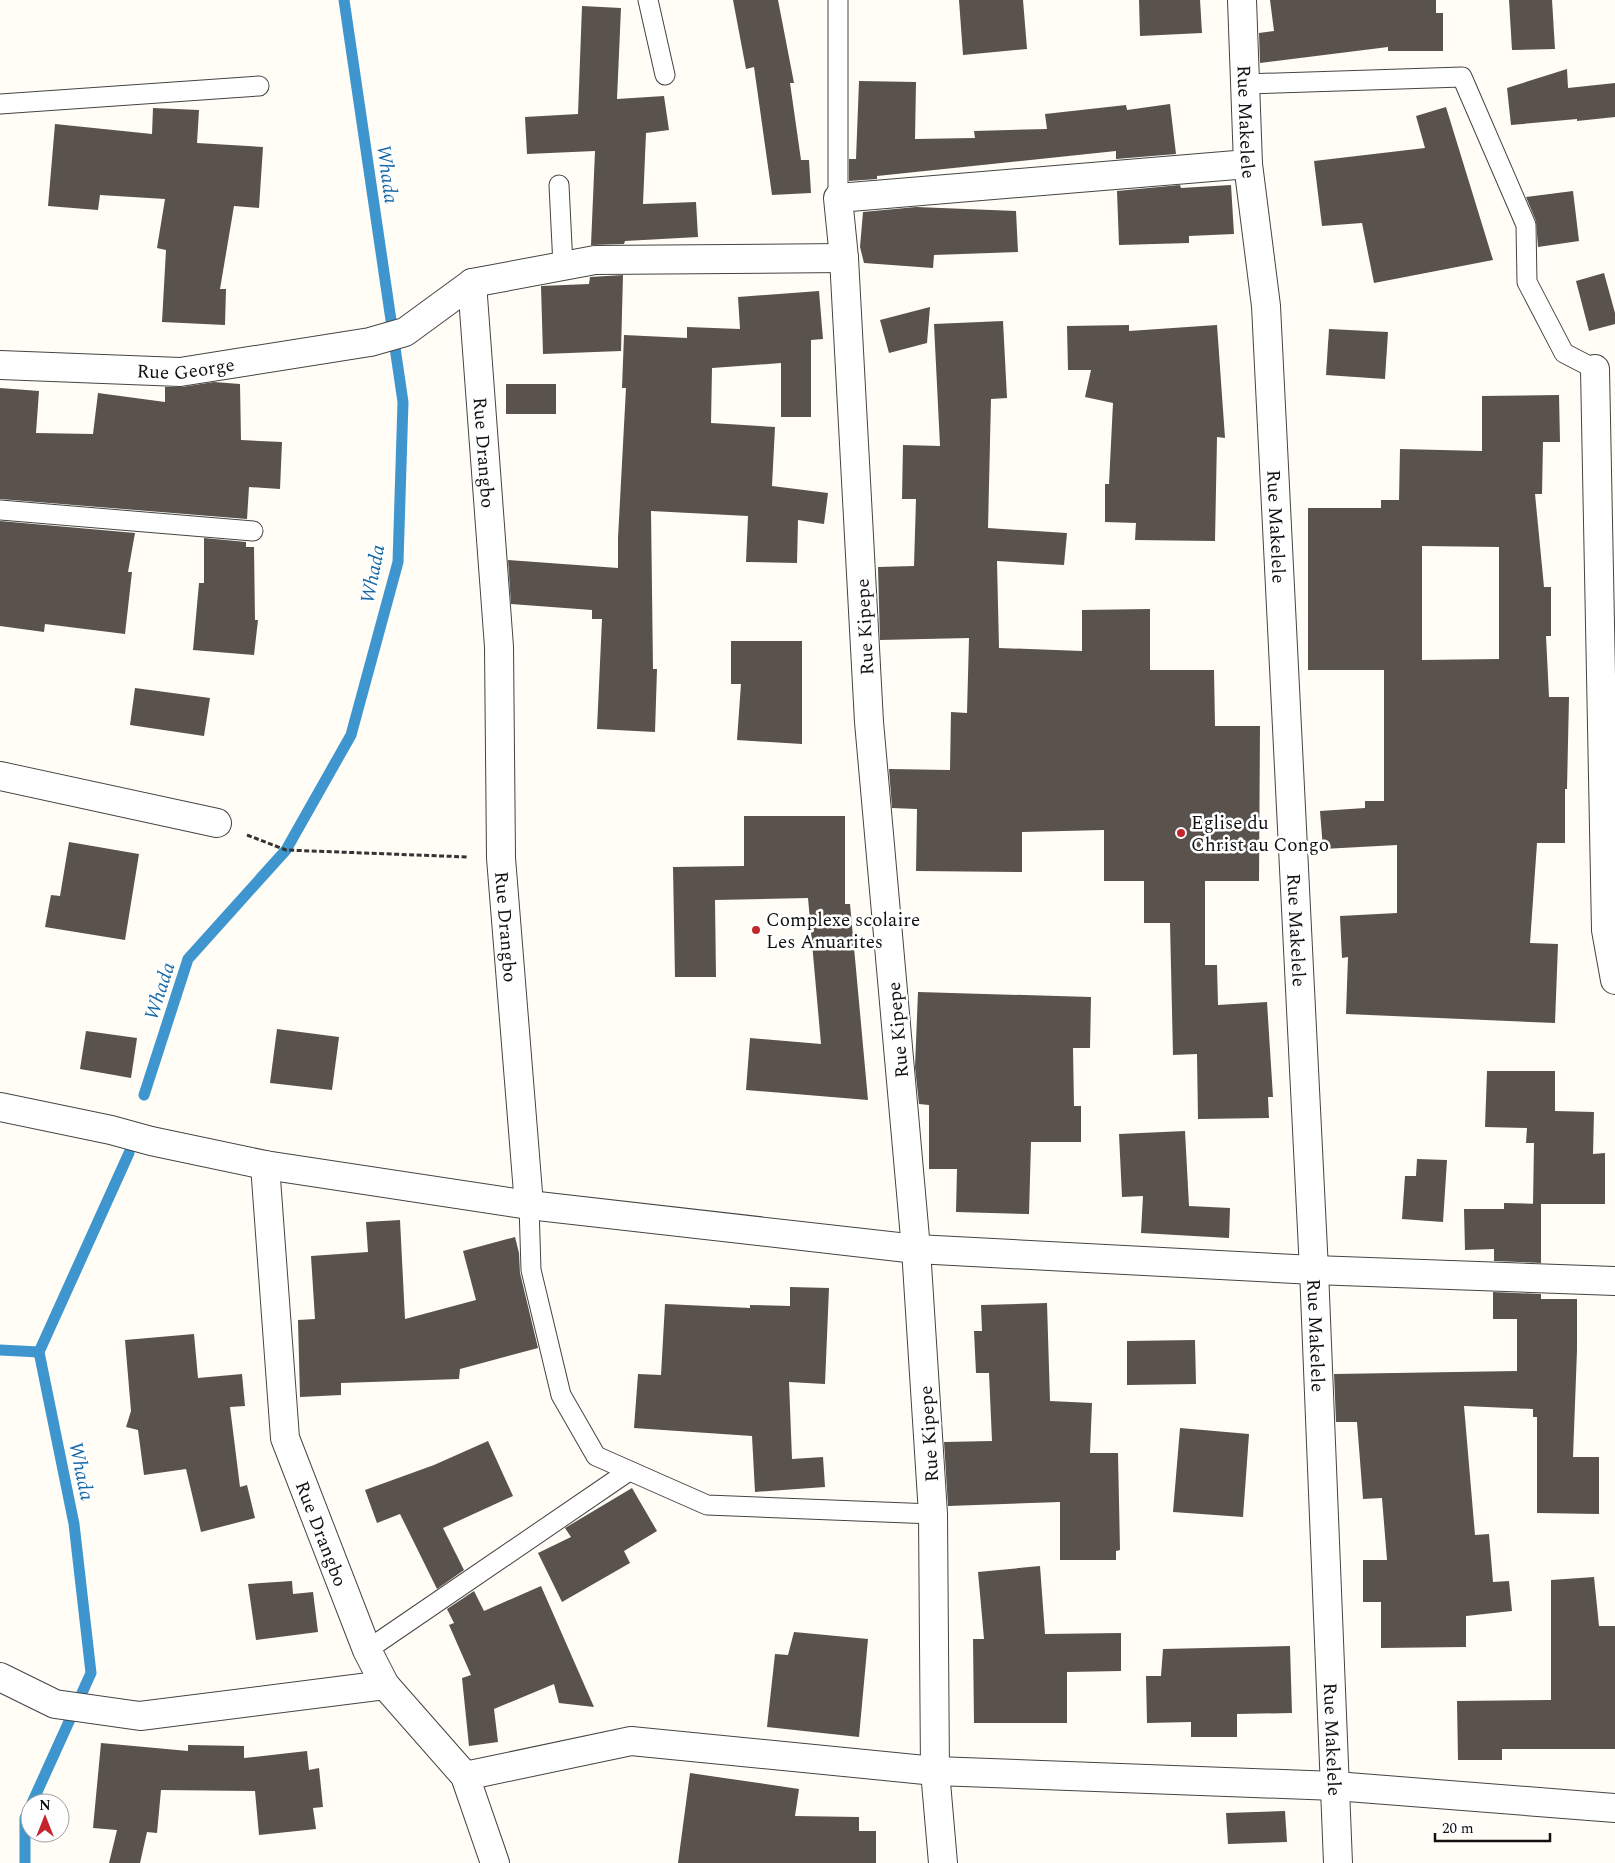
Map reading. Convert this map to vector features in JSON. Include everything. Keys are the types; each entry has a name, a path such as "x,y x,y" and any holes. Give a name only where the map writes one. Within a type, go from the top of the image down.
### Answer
{"street":[{"name":"Rue Makelele","path":"1242,0 1248,164 1266,306 1314,1270 1338,1863"},
{"path":"838,198 1248,164"},
{"name":"Rue Kipepe","path":"838,198 844,258 869,722 916,1249 933,1514 936,1771 943,1863"},
{"path":"472,283 595,260 844,258"},
{"name":"Rue George","path":"0,365 180,372 370,342 405,332 472,283"},
{"name":"Rue Drangbo","path":"472,283 498,634 501,858 529,1205"},
{"path":"1595,369 1606,930 1615,980"},
{"path":"0,776 217,824"},
{"path":"0,1107 265,1165 529,1205 916,1249 1314,1270 1615,1281"},
{"name":"Rue Drangbo","path":"265,1165 285,1438 367,1650 385,1685 465,1776 494,1863"},
{"path":"0,1677 55,1704 140,1716 385,1685"},
{"path":"465,1776 631,1741 936,1771 1335,1786 1615,1808"}],"lane":[{"path":"648,0 665,75"},
{"path":"838,0 838,198"},
{"path":"1245,84 1462,77 1526,226 1527,282 1564,353 1595,369"},
{"path":"0,104 260,86"},
{"path":"559,186 563,266"},
{"path":"0,510 253,530"},
{"path":"529,1205 531,1270 561,1395 596,1456 707,1505 933,1514"},
{"path":"367,1650 629,1471"}],"path":[{"path":"217,824 286,850 501,858"}],"building":[{"path":"733,0 778,0 794,83 790,83 801,160 809,160 811,193 772,195 754,67 746,69"},
{"path":"959,0 1023,0 1027,49 963,55"},
{"path":"1139,0 1200,0 1202,33 1140,36"},
{"path":"1270,0 1436,0 1436,13 1443,13 1443,51 1388,51 1388,47 1260,63 1259,33 1274,31"},
{"path":"1509,0 1552,0 1555,49 1512,50"},
{"path":"582,6 621,8 617,99 664,96 669,130 646,133 643,204 696,202 698,237 591,245 595,151 527,154 525,117 578,114"},
{"path":"1567,69 1568,88 1615,83 1615,117 1511,125 1507,88"},
{"path":"859,81 916,82 915,139 975,138 974,131 1047,129 1045,114 1126,105 1127,110 1170,104 1176,154 1116,159 1116,151 877,176 877,179 849,181 849,159 856,159"},
{"path":"1446,107 1493,260 1374,283 1362,223 1322,226 1314,161 1425,148 1416,116"},
{"path":"153,108 199,110 197,143 263,147 259,208 234,206 220,289 226,289 225,325 162,322 166,250 157,248 165,199 100,195 98,210 48,206 55,124 152,134"},
{"path":"1180,185 1181,188 1231,185 1234,234 1189,236 1189,243 1119,245 1117,191"},
{"path":"1573,191 1579,241 1538,247 1536,221 1526,197"},
{"path":"916,207 1016,211 1018,252 934,255 933,268 864,263 860,247 863,212"},
{"path":"1604,273 1615,313 1615,324 1589,331 1576,281"},
{"path":"623,275 621,351 543,354 541,286 589,284 590,277"},
{"path":"819,291 823,339 811,340 811,417 781,417 781,363 712,368 711,423 775,427 772,486 828,493 824,524 798,520 797,563 746,562 748,516 651,511 653,669 657,669 655,732 597,729 602,619 592,619 592,610 511,604 508,560 618,568 626,388 622,388 624,335 687,338 687,327 740,329 738,297"},
{"path":"930,307 927,343 889,353 880,320"},
{"path":"1003,321 1007,398 991,399 988,528 1067,533 1064,565 997,561 999,648 1082,651 1082,610 1150,609 1150,670 1214,670 1215,726 1260,726 1259,881 1205,881 1205,965 1217,965 1218,1005 1267,1002 1273,1097 1268,1097 1269,1118 1198,1119 1197,1054 1173,1055 1170,923 1144,923 1144,881 1104,881 1104,830 1022,832 1022,872 916,871 917,809 892,808 889,769 950,770 951,712 967,713 969,638 880,640 878,567 914,566 916,499 902,499 903,445 940,446 934,324"},
{"path":"1129,325 1129,331 1217,325 1225,438 1217,437 1215,541 1135,540 1136,523 1105,522 1105,484 1109,484 1113,403 1085,397 1091,370 1068,370 1067,326"},
{"path":"1329,329 1388,332 1385,379 1326,375"},
{"path":"214,382 240,384 241,440 282,442 280,489 249,487 247,519 0,499 0,388 39,391 36,433 93,434 98,393 165,402 165,387 182,387"},
{"path":"506,384 556,384 556,414 506,414"},
{"path":"1559,395 1560,442 1543,442 1542,494 1535,494 1544,587 1551,587 1551,636 1546,636 1549,697 1569,697 1565,843 1537,843 1530,943 1558,944 1555,1023 1346,1014 1348,957 1342,958 1340,916 1397,913 1397,845 1323,849 1320,811 1365,808 1365,801 1384,801 1384,670 1308,670 1308,508 1381,508 1381,500 1399,500 1400,449 1482,451 1482,396","holes":["1422,546 1499,547 1499,659 1422,660"]},
{"path":"0,521 135,533 128,572 132,572 125,634 45,624 44,632 0,626"},
{"path":"204,538 246,542 246,547 254,547 255,620 258,620 254,655 193,650 199,583 204,583"},
{"path":"731,641 802,641 802,744 737,740 741,684 731,684"},
{"path":"135,688 210,698 204,736 130,725"},
{"path":"744,816 845,816 845,904 850,904 868,1100 746,1090 750,1038 821,1044 808,898 715,900 716,977 675,977 673,867 744,866"},
{"path":"69,842 139,854 125,940 45,927 51,895 60,896"},
{"path":"918,992 1091,997 1090,1048 1073,1048 1074,1106 1081,1106 1081,1142 1031,1142 1029,1214 956,1212 957,1169 929,1169 929,1105 919,1104 915,1067"},
{"path":"277,1029 339,1037 332,1090 270,1083"},
{"path":"86,1031 137,1038 131,1078 80,1069"},
{"path":"1487,1071 1555,1071 1555,1111 1594,1112 1593,1154 1605,1153 1605,1204 1533,1204 1534,1143 1526,1143 1527,1128 1485,1127"},
{"path":"1185,1131 1189,1206 1230,1208 1229,1238 1141,1233 1143,1196 1122,1197 1119,1134"},
{"path":"1417,1159 1447,1160 1443,1222 1402,1219 1405,1176 1416,1176"},
{"path":"1504,1203 1541,1204 1541,1263 1494,1261 1494,1249 1465,1250 1464,1209 1504,1209"},
{"path":"400,1220 405,1319 476,1300 463,1251 515,1237 519,1253 520,1273 538,1348 460,1369 459,1379 341,1383 341,1395 300,1397 298,1320 315,1319 311,1256 368,1252 366,1222"},
{"path":"790,1287 829,1288 825,1384 789,1382 792,1459 823,1457 825,1487 755,1492 752,1436 634,1428 638,1374 661,1375 665,1304 750,1308 750,1305 790,1306"},
{"path":"1493,1292 1541,1294 1541,1299 1577,1299 1573,1457 1599,1457 1599,1514 1537,1513 1537,1417 1533,1417 1533,1409 1464,1406 1475,1535 1489,1534 1493,1582 1509,1581 1512,1611 1466,1616 1466,1647 1381,1648 1381,1602 1363,1602 1363,1560 1387,1560 1382,1498 1363,1499 1357,1422 1336,1422 1334,1374 1517,1371 1517,1319 1493,1319"},
{"path":"1047,1303 1050,1401 1092,1403 1090,1453 1118,1453 1120,1550 1116,1551 1116,1560 1060,1560 1060,1502 948,1506 944,1442 992,1441 989,1373 976,1373 974,1331 982,1331 981,1305"},
{"path":"194,1334 198,1378 242,1374 245,1406 230,1407 240,1487 247,1485 255,1518 201,1532 186,1469 144,1475 138,1430 126,1427 131,1411 125,1340"},
{"path":"1195,1340 1196,1384 1127,1385 1127,1341"},
{"path":"1180,1428 1249,1434 1243,1517 1173,1512"},
{"path":"488,1441 513,1496 443,1528 464,1570 437,1589 400,1514 377,1523 365,1490 434,1465"},
{"path":"632,1488 657,1531 624,1551 630,1563 562,1602 538,1553 571,1537 565,1528"},
{"path":"1040,1566 1045,1634 1121,1633 1121,1671 1067,1672 1067,1723 974,1723 973,1639 984,1639 978,1572"},
{"path":"1594,1577 1599,1626 1615,1626 1615,1749 1502,1749 1502,1760 1458,1760 1457,1701 1551,1700 1551,1580"},
{"path":"292,1581 293,1594 313,1592 318,1632 256,1640 248,1584"},
{"path":"541,1586 594,1707 559,1703 554,1684 494,1709 498,1742 469,1746 462,1678 471,1675 449,1625 454,1623 447,1609 474,1591 484,1611"},
{"path":"794,1632 868,1639 859,1737 767,1727 775,1654 788,1655"},
{"path":"1290,1646 1292,1713 1237,1714 1237,1737 1191,1737 1191,1722 1147,1723 1146,1676 1161,1676 1163,1649"},
{"path":"101,1743 188,1751 188,1745 244,1746 244,1758 307,1751 309,1770 319,1768 323,1807 313,1808 316,1829 259,1835 255,1791 161,1790 157,1833 147,1832 140,1863 109,1863 117,1830 93,1828"},
{"path":"690,1773 799,1789 795,1816 859,1817 859,1831 876,1831 876,1863 678,1863"},
{"path":"1285,1811 1287,1842 1228,1844 1226,1813"}],"waterway":[{"name":"Whada","path":"144,1095 188,959 286,850 351,735 398,562 403,402 344,0"},
{"name":"Whada","path":"37,1793 91,1673 74,1524 39,1352 129,1153"},
{"path":"0,1350 39,1352"},
{"name":"Whada","path":"25,1843 25,1863"}],"place":[{"name":"Eglise du Christ au Congo","path":"1181,833"},
{"name":"Complexe scolaire Les Anuarites","path":"756,930"}]}
